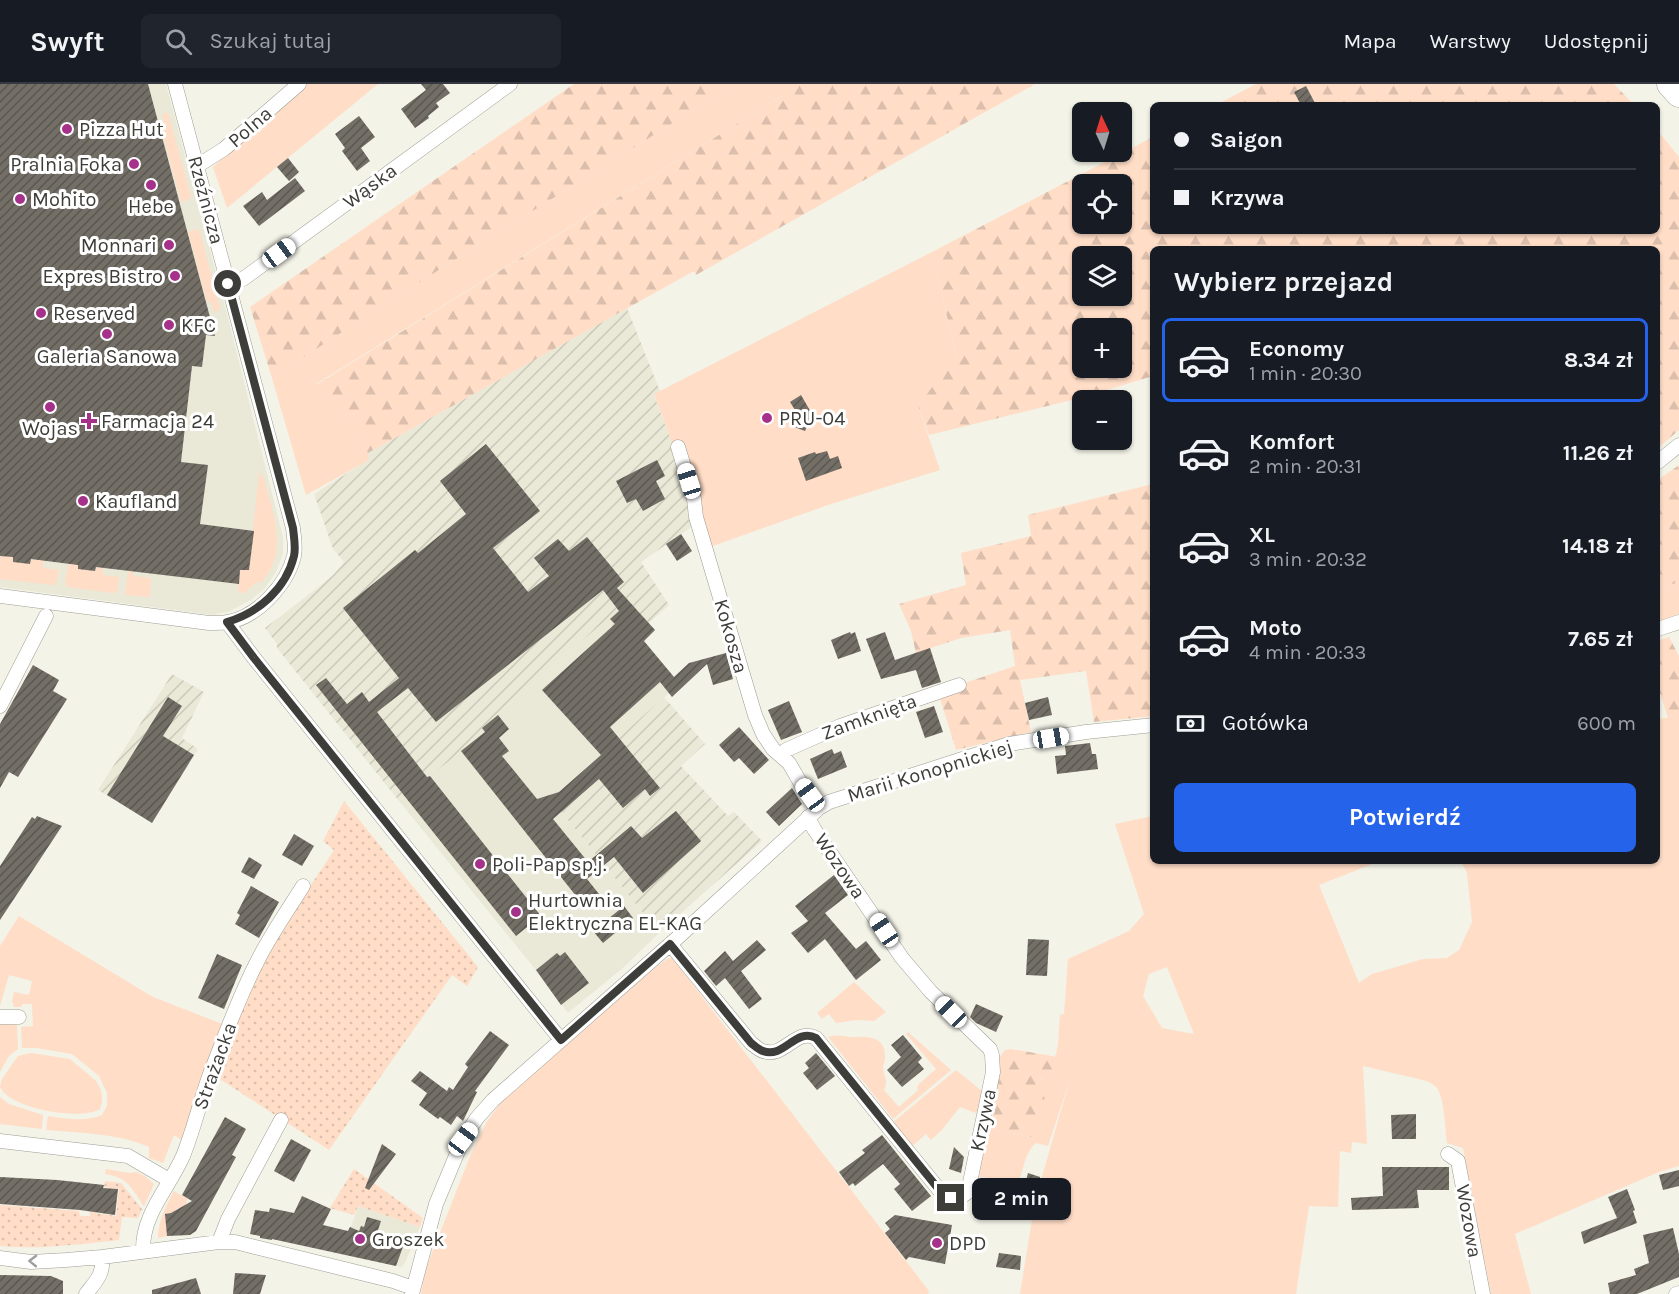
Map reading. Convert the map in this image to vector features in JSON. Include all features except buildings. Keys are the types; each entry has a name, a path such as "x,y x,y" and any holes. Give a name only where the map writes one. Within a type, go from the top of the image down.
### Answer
{"highway":[{"path":"1670,84 1679,93"}],"street":[{"name":"Rzeźnicza","path":"175,84 293,528 295,545 294,556 286,578 276,592 243,617 227,622"},
{"name":"Polna","path":"197,166 224,149 299,84"},
{"name":"Wąska","path":"228,284 243,279 510,84"},
{"path":"1660,460 1679,445"},
{"name":"Kokosza","path":"678,447 694,499 696,517 755,715 763,734 773,749 789,763 814,813"},
{"path":"0,596 209,623 227,622 561,1040"},
{"path":"0,706 46,616"},
{"path":"1660,627 1679,622"},
{"name":"Zamknięta","path":"781,755 786,750 840,726 959,685"},
{"name":"Marii Konopnickiej","path":"413,1291 436,1204 463,1139 477,1118 493,1100 814,813 829,802 1009,744 1150,725"},
{"name":"Wozowa","path":"814,813 814,828 902,958 931,992 990,1049"},
{"name":"Strażacka","path":"143,1251 144,1234 151,1215 169,1180 178,1168 210,1076 258,960 303,886"},
{"name":"Krzywa","path":"670,944 751,1043 762,1051 775,1052 806,1035 816,1038 945,1197 963,1197 968,1192 993,1072 990,1049"},
{"path":"0,1017 19,1017"},
{"path":"219,1242 228,1218 281,1120"},
{"path":"0,1141 128,1156 169,1180"},
{"name":"Wozowa","path":"1448,1154 1458,1161 1483,1294"},
{"path":"0,1258 31,1262 102,1257 219,1242 238,1243 393,1281 413,1291"},
{"path":"86,1294 100,1275 103,1266 102,1257"}],"shaded area":[{"name":"Galeria Sanowa","path":"0,84 166,84 283,537 283,554 276,572 265,588 251,600 230,611 212,615 0,587"},
{"path":"627,308 660,391 654,395 672,443 693,526 641,562 669,605 627,643 606,620 482,728 485,732 399,801 277,648 277,644 265,628 333,575 344,562 333,549 314,494 368,460 368,453"},
{"path":"606,620 669,693 551,799 660,932 624,967 568,1013 399,801 484,732 482,728"},
{"path":"172,674 204,692 182,738 198,749 152,823 98,790"},
{"path":"664,697 705,744 681,766 728,816 734,812 762,841 660,932 551,799"},
{"path":"358,1206 420,1227 405,1263 401,1267 342,1254"}],"green space":[{"path":"307,84 378,84 227,208 213,167"},
{"path":"574,84 735,84 388,302 272,378 250,307"},
{"path":"735,84 801,84 316,384 347,417 368,453 369,460 306,495 272,378 388,302"},
{"path":"801,84 1035,84 696,275 694,271 368,453 347,417 316,385"},
{"path":"1256,84 1614,84 1631,102 1222,102"},
{"path":"168,113 191,197 181,202 161,128 165,126 162,114"},
{"path":"1660,133 1679,157 1679,430 1660,446 1660,246 1150,246 1150,377 1107,390 1072,390 1072,400 929,435 918,406 956,355 932,252 1072,179 1072,234 1132,234 1132,174 1082,174 1105,162 1132,162 1132,148 1150,139 1150,234 1660,234"},
{"path":"197,229 200,232 220,309 214,313 211,302 207,302 188,232"},
{"path":"932,252 956,356 918,406 940,470 828,505 710,547 680,440 672,443 654,394"},
{"path":"1679,465 1679,582 1660,588 1660,479"},
{"path":"259,472 264,478 271,505 277,544 270,570 262,582 257,582 243,594 238,590 240,570 249,570"},
{"path":"1150,485 1150,716 1094,722 1086,671 1020,680 1031,732 956,750 938,692 1015,666 1010,630 961,638 916,653 911,631 899,604 966,585 961,553 1031,536 1028,515"},
{"path":"0,556 13,557 13,562 30,563 31,559 43,560 43,568 59,570 56,585 0,579"},
{"path":"68,564 78,565 78,569 95,571 96,567 103,568 103,575 119,577 117,592 67,587 65,583"},
{"path":"128,571 133,572 133,576 151,578 150,597 126,595"},
{"path":"1679,582 1679,614 1660,619 1660,588"},
{"path":"1669,637 1679,656 1679,716 1668,718 1660,692 1660,640"},
{"path":"1679,716 1679,1166 1659,1172 1515,1234 1531,1294 1491,1294 1463,1148 1447,1143 1443,1105 1439,1092 1433,1084 1423,1080 1363,1066 1367,1144 1352,1142 1351,1153 1340,1151 1338,1207 1309,1206 1296,1294 1020,1294 1035,1201 1070,1079 1048,1146 1036,1143 1033,1146 1020,1178 1009,1180 979,1177 987,1128 1030,1137 1044,1095 1037,1087 1037,1083 1052,1071 1058,1057 1055,1057 1060,1015 1064,1014 1068,959 1129,931 1144,914 1115,824 1150,817 1150,864 1372,864 1319,885 1359,983 1372,974 1423,959 1447,958 1459,950 1472,922 1467,873 1462,864 1660,864 1660,719","holes":["1167,967 1194,1034 1162,1028 1143,996 1149,974"]},
{"path":"344,801 478,967 467,986 452,975 329,1150 215,1076 245,995 284,926 334,850 323,841"},
{"path":"19,916 153,997 225,1025 183,1141 174,1135 163,1163 149,1158 149,1147 137,1142 98,1134 46,1130 48,1116 83,1119 102,1115 107,1106 107,1093 99,1076 72,1054 22,1048 21,1027 33,1026 32,1004 14,1007 12,1001 14,992 29,995 32,981 9,975 0,1006 0,946"},
{"path":"672,958 929,1291 928,1294 421,1294 425,1271 471,1154 486,1123 502,1101 651,971"},
{"path":"854,982 886,1012 874,1021 857,1020 836,1023 829,1014 822,1019 817,1013"},
{"path":"0,1024 17,1025 18,1049 9,1056 0,1072"},
{"path":"908,1032 951,1070 893,1119 828,1037 836,1035 867,1037 880,1042 885,1051 884,1090 899,1107 936,1069 906,1034"},
{"path":"1005,1050 1057,1057 1059,1062 1048,1076 1037,1083 1044,1096 1045,1104 1039,1133 1036,1136 1030,1137 987,1128 998,1060"},
{"path":"31,1053 70,1059 97,1083 102,1098 100,1109 78,1114 47,1111 31,1107 6,1095 0,1087 2,1079 18,1056"},
{"path":"956,1070 983,1092 978,1114 960,1107 931,1140 926,1134 911,1147 892,1123"},
{"path":"0,1097 9,1104 43,1115 42,1129 0,1124"},
{"path":"106,1169 137,1172 154,1184 144,1206 128,1184 119,1178 105,1174"},
{"path":"354,1169 423,1218 420,1227 358,1206 354,1215 330,1208"},
{"path":"105,1181 121,1183 142,1209 138,1218 122,1217 119,1240 45,1247 0,1246 0,1205 79,1211 80,1216 90,1216 90,1210 94,1210 95,1213 116,1216 119,1189 104,1187"},
{"path":"174,1191 188,1199 183,1209 182,1207 175,1210 176,1213 166,1214 167,1236 158,1238 161,1219"}],"place":[{"name":"Pizza Hut","path":"67,129"},
{"name":"Pralnia Foka","path":"134,164"},
{"name":"Hebe","path":"151,185"},
{"name":"Mohito","path":"20,199"},
{"name":"Monnari","path":"169,245"},
{"name":"Expres Bistro","path":"175,276"},
{"name":"Reserved","path":"41,313"},
{"name":"KFC","path":"169,325"},
{"name":"Galeria Sanowa","path":"107,334"},
{"name":"Wojas","path":"50,407"},
{"name":"PRU-04","path":"767,418"},
{"name":"Farmacja 24","path":"89,421"},
{"name":"Kaufland","path":"83,501"},
{"name":"Poli-Pap sp.j.","path":"480,864"},
{"name":"Hurtownia Elektryczna EL-KAG","path":"516,912"},
{"name":"Groszek","path":"360,1239"},
{"name":"DPD","path":"937,1243"}],"route":[{"path":"228,284 293,528 295,545 291,566 276,592 243,617 227,622 254,658 561,1040 670,944 751,1043 762,1051 775,1052 806,1035 816,1038 945,1197 951,1198"}]}
